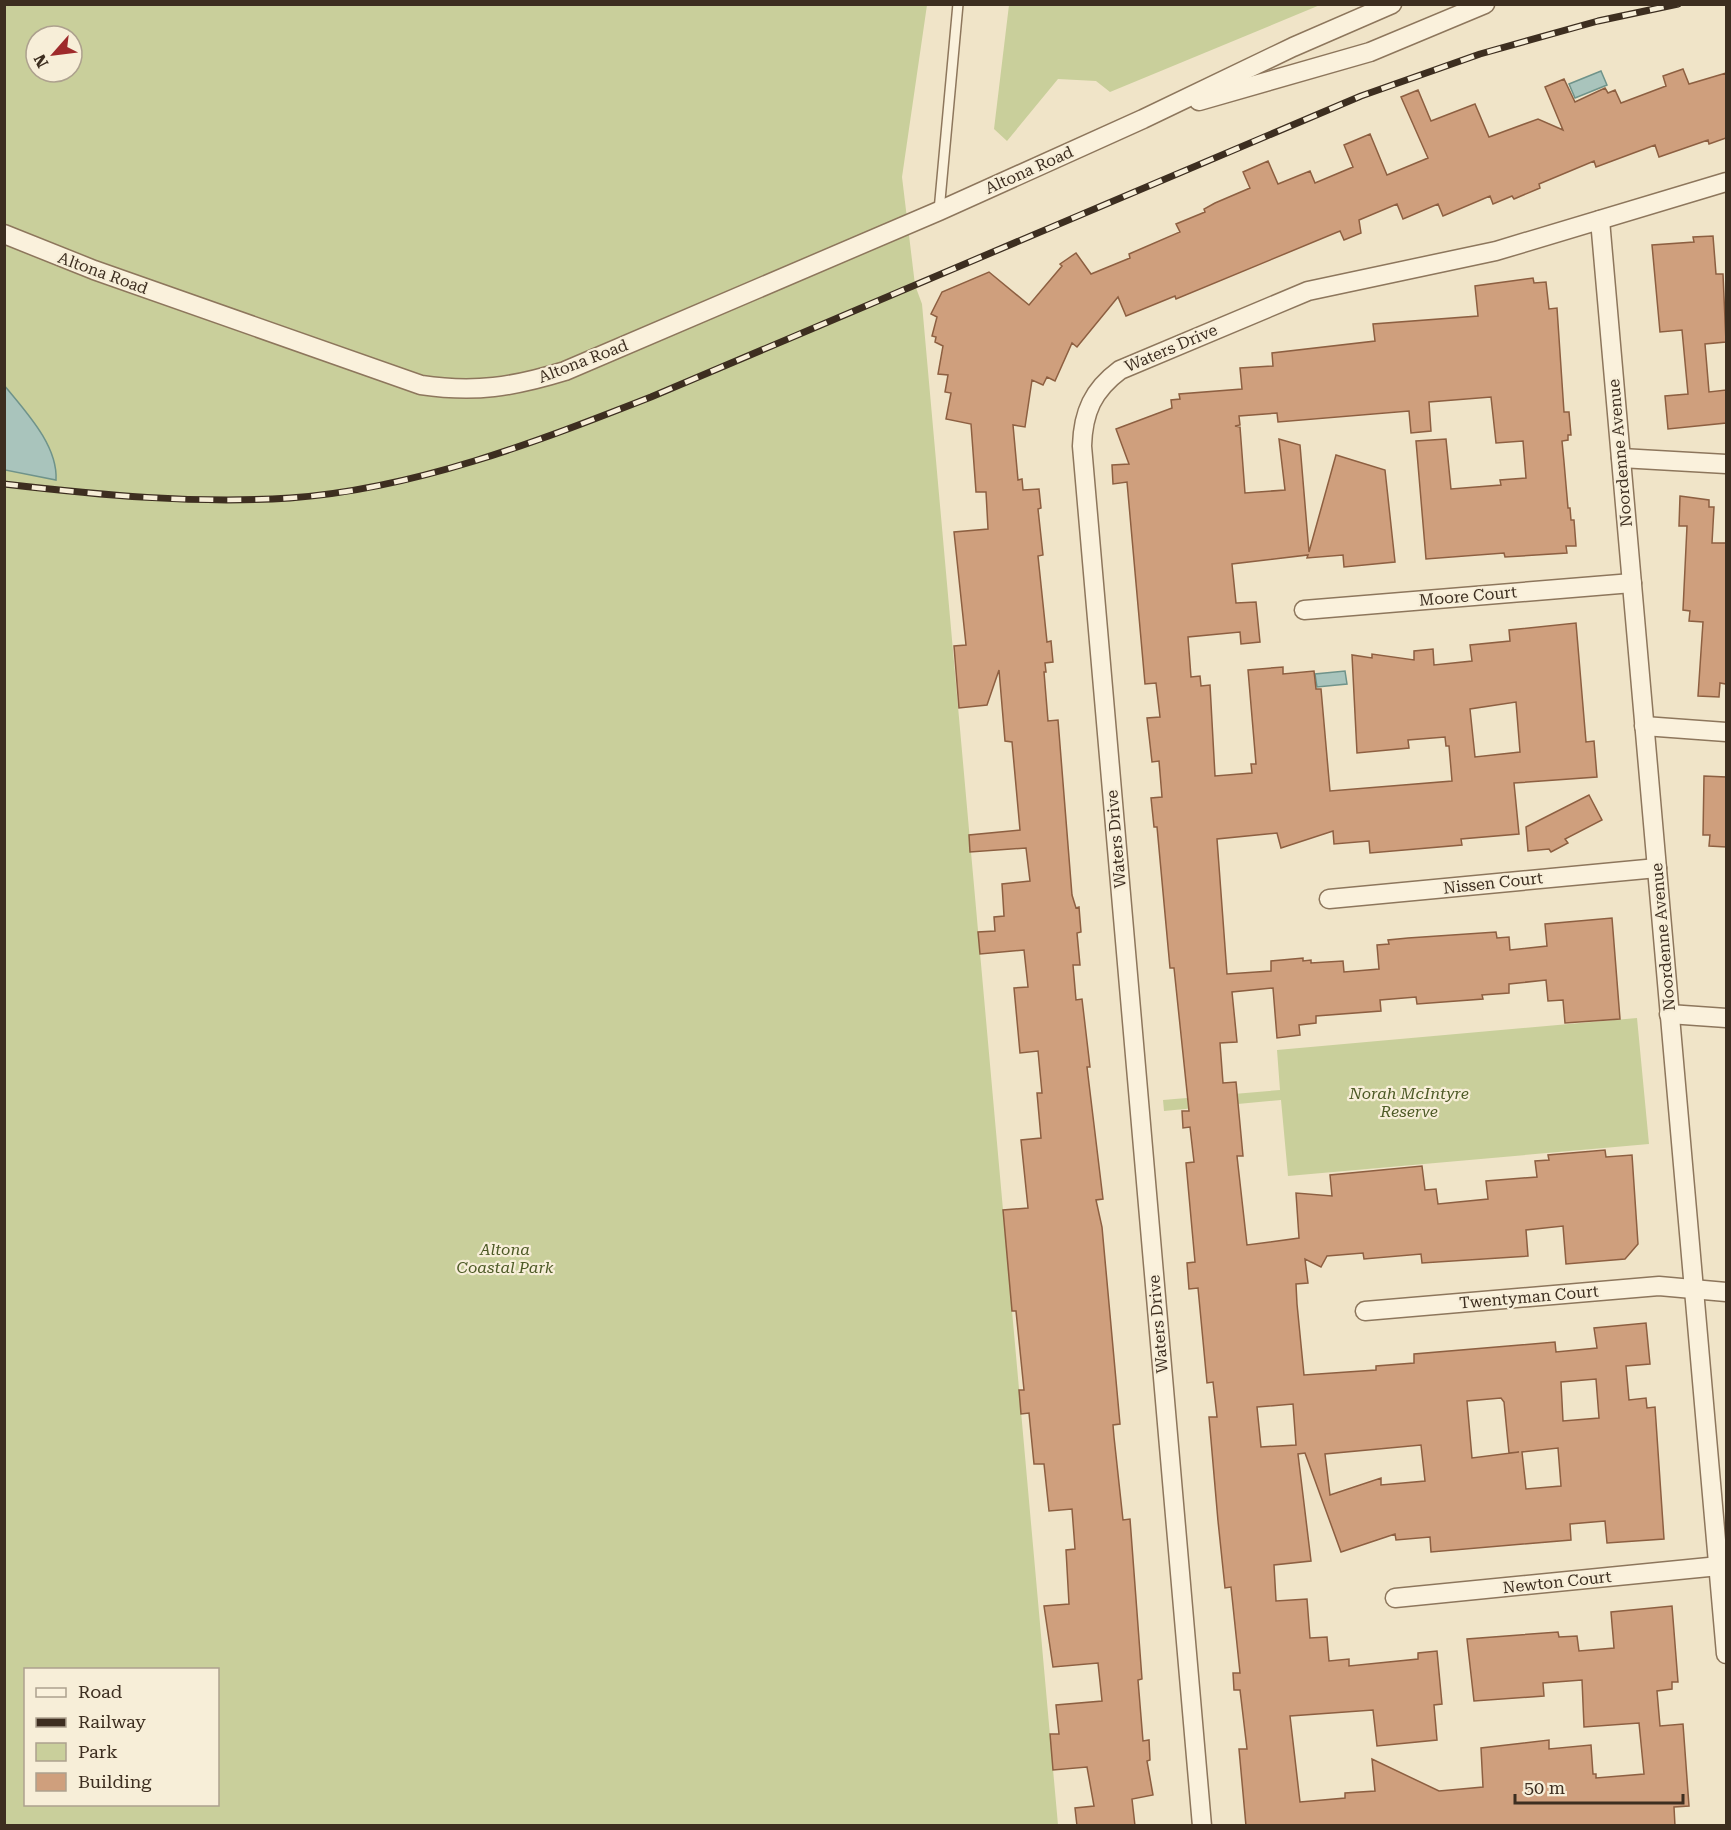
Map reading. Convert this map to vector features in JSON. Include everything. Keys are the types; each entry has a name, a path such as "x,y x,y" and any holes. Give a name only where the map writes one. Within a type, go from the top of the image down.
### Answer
{"street":[{"name":"Altona Road","path":"4,234 94,270 421,386 479,390 507,387 565,371 939,210 1143,119 1240,71 1392,4"},
{"name":"Altona Road","path":"1143,119 1239,88 1370,52 1485,4"},
{"name":"Waters Drive","path":"1202,1826 1082,446 1083,423 1087,407 1096,393 1120,370 1282,301 1328,286 1496,251 1726,182"},
{"name":"Noordenne Avenue","path":"1600,220 1726,1654"},
{"path":"1621,458 1726,464"},
{"name":"Moore Court","path":"1304,610 1632,583"},
{"path":"1644,726 1726,732"},
{"name":"Nissen Court","path":"1329,899 1657,868"},
{"path":"1669,1014 1726,1018"},
{"name":"Twentyman Court","path":"1365,1311 1659,1286 1726,1292"},
{"name":"Newton Court","path":"1395,1598 1719,1566"}],"lane":[{"path":"939,210 958,4"}],"green space":[{"path":"1009,4 1320,5 1110,92 1096,81 1058,79 1007,141 994,129"},
{"name":"Altona Coastal Park","path":"5,5 927,5 902,177 915,285 922,304 1058,1825 5,1826"},
{"name":"Norah McIntyre Reserve","path":"1637,1018 1649,1144 1288,1176 1281,1100 1164,1111 1163,1100 1280,1090 1277,1050"}],"water":[{"path":"1601,71 1607,85 1575,98 1569,84"},
{"path":"4,385 46,441 52,454 56,480 5,470"},
{"path":"1345,671 1347,684 1317,687 1315,674"}],"building":[{"path":"1683,69 1689,84 1726,73 1726,138 1709,144 1708,140 1659,157 1655,145 1596,167 1594,161 1539,184 1540,188 1514,199 1512,196 1493,204 1490,196 1443,216 1438,204 1403,219 1397,204 1359,220 1361,233 1344,240 1340,231 1176,299 1175,296 1126,316 1118,297 1077,347 1072,343 1055,381 1047,377 1043,385 1032,380 1025,427 1013,425 1018,480 1022,479 1023,490 1039,489 1041,508 1038,509 1043,555 1038,556 1047,642 1051,641 1053,662 1045,663 1046,672 1044,672 1048,721 1058,720 1072,895 1076,908 1079,907 1081,932 1077,933 1080,965 1073,965 1076,1000 1082,999 1090,1067 1087,1067 1103,1199 1096,1200 1102,1227 1120,1424 1113,1425 1114,1437 1123,1520 1130,1519 1142,1679 1138,1680 1143,1741 1149,1740 1150,1760 1147,1761 1153,1795 1132,1799 1135,1826 1077,1826 1075,1808 1094,1806 1087,1767 1053,1770 1050,1734 1059,1734 1056,1705 1102,1701 1098,1663 1053,1667 1044,1606 1069,1604 1066,1550 1075,1549 1072,1509 1049,1511 1044,1464 1034,1464 1029,1413 1021,1414 1019,1390 1024,1390 1016,1311 1012,1311 1003,1210 1028,1208 1021,1140 1041,1138 1037,1093 1042,1093 1038,1051 1020,1053 1014,988 1028,987 1024,950 980,954 978,932 995,931 994,917 1004,916 1002,884 1030,881 1026,848 970,852 969,835 1020,830 1012,742 1005,741 999,670 987,705 959,708 954,646 966,645 954,532 988,529 986,492 976,492 971,424 946,419 951,393 945,392 948,375 938,374 943,346 935,342 936,337 932,336 937,317 931,314 942,292 989,272 1029,305 1062,266 1060,264 1076,253 1091,274 1130,258 1129,254 1180,232 1176,224 1205,212 1204,209 1215,203 1250,188 1243,172 1268,161 1278,184 1310,171 1315,183 1353,167 1344,145 1370,134 1387,175 1428,158 1401,97 1418,90 1431,121 1475,104 1489,137 1538,119 1563,130 1545,87 1564,79 1575,102 1605,88 1608,93 1615,90 1621,103 1666,86 1663,76"},
{"path":"1713,236 1716,274 1723,274 1726,342 1705,344 1709,392 1726,390 1726,423 1668,429 1665,396 1688,394 1682,330 1660,332 1652,245 1694,242 1693,237"},
{"path":"1533,278 1534,283 1546,282 1549,309 1557,308 1564,412 1569,412 1571,435 1568,435 1568,440 1562,441 1568,508 1570,508 1571,520 1574,520 1576,546 1566,546 1567,553 1505,557 1504,553 1426,559 1416,441 1446,439 1451,489 1501,485 1500,480 1526,478 1523,441 1496,443 1491,397 1429,402 1431,431 1411,433 1409,411 1278,422 1277,413 1239,416 1240,425 1235,426 1240,427 1245,493 1285,490 1279,439 1300,445 1309,552 1336,455 1385,470 1395,562 1344,567 1343,555 1307,558 1308,555 1232,564 1236,603 1256,602 1260,642 1241,644 1240,632 1188,637 1191,677 1200,676 1201,686 1210,685 1215,776 1252,773 1251,764 1256,764 1248,670 1283,667 1283,674 1314,671 1316,689 1321,689 1330,791 1452,781 1449,746 1446,746 1445,737 1408,740 1409,748 1357,753 1352,655 1372,658 1372,654 1414,660 1414,651 1433,649 1434,665 1472,661 1470,645 1510,641 1509,630 1576,623 1586,742 1594,741 1597,777 1514,783 1519,834 1461,839 1462,845 1370,853 1369,841 1334,844 1333,831 1281,848 1277,833 1217,839 1227,974 1271,971 1271,961 1303,958 1303,961 1311,960 1311,963 1343,961 1344,972 1379,969 1377,945 1389,944 1388,940 1408,938 1496,932 1497,938 1509,937 1510,950 1547,946 1545,924 1612,918 1620,1019 1565,1023 1563,1000 1548,1001 1546,980 1509,984 1509,993 1482,995 1483,999 1417,1004 1416,997 1380,1000 1381,1011 1316,1016 1316,1023 1299,1025 1300,1035 1277,1038 1273,988 1232,992 1237,1042 1220,1043 1223,1083 1236,1082 1243,1156 1237,1156 1247,1245 1299,1238 1296,1193 1332,1196 1330,1175 1422,1166 1425,1190 1436,1189 1438,1204 1488,1199 1486,1181 1537,1177 1535,1161 1549,1160 1548,1155 1605,1150 1606,1157 1632,1155 1638,1244 1625,1259 1566,1264 1563,1226 1526,1230 1528,1256 1422,1263 1421,1254 1364,1259 1363,1253 1327,1256 1321,1267 1305,1259 1308,1283 1296,1284 1297,1304 1304,1375 1376,1370 1376,1366 1414,1363 1414,1354 1555,1342 1556,1352 1597,1348 1594,1328 1646,1323 1650,1364 1626,1366 1629,1400 1646,1398 1647,1408 1655,1407 1664,1539 1607,1543 1605,1521 1570,1524 1571,1540 1431,1552 1430,1537 1396,1540 1395,1534 1341,1552 1305,1453 1298,1454 1311,1561 1274,1565 1276,1601 1307,1599 1310,1638 1327,1637 1329,1661 1349,1659 1349,1666 1418,1659 1418,1653 1437,1651 1442,1704 1434,1705 1437,1740 1377,1746 1373,1710 1290,1716 1300,1802 1345,1798 1345,1793 1375,1791 1372,1759 1439,1791 1483,1787 1481,1748 1549,1740 1549,1749 1591,1745 1593,1774 1596,1774 1596,1778 1644,1774 1639,1723 1584,1727 1582,1680 1543,1683 1544,1696 1474,1701 1467,1639 1558,1632 1559,1637 1577,1636 1579,1651 1614,1648 1611,1612 1672,1606 1678,1682 1672,1682 1672,1689 1657,1691 1660,1726 1683,1724 1689,1806 1674,1807 1675,1826 1246,1826 1239,1749 1247,1749 1240,1690 1234,1690 1233,1673 1240,1673 1231,1587 1225,1588 1209,1417 1217,1417 1213,1382 1207,1383 1198,1288 1189,1289 1187,1263 1195,1262 1186,1163 1194,1162 1190,1127 1183,1128 1182,1111 1189,1111 1174,968 1170,968 1157,827 1154,827 1151,798 1162,797 1159,761 1152,762 1147,718 1160,717 1156,683 1145,684 1127,482 1113,484 1112,465 1129,464 1116,429 1172,408 1171,400 1180,399 1179,394 1242,389 1240,368 1273,366 1272,353 1375,341 1373,324 1478,316 1475,286","holes":["1516,702 1520,752 1475,757 1470,709","1596,1379 1599,1418 1563,1421 1561,1382","1501,1398 1504,1402 1509,1453 1519,1452 1472,1458 1467,1401","1293,1404 1296,1445 1261,1447 1257,1407","1421,1445 1425,1481 1381,1485 1381,1478 1330,1495 1325,1454","1558,1448 1561,1486 1526,1489 1522,1452"]},
{"path":"1680,496 1709,500 1709,507 1714,507 1712,543 1726,543 1726,684 1720,683 1719,697 1698,696 1703,622 1689,621 1690,611 1683,610 1687,526 1679,526"},
{"path":"1704,776 1726,777 1726,847 1709,846 1710,835 1703,835"},
{"path":"1589,795 1602,820 1565,839 1568,843 1551,852 1549,849 1528,851 1526,827"}],"railway":[{"path":"4,484 147,497 254,500 337,493 429,474 519,446 651,397 1361,96 1480,54 1598,21 1678,4"}]}
